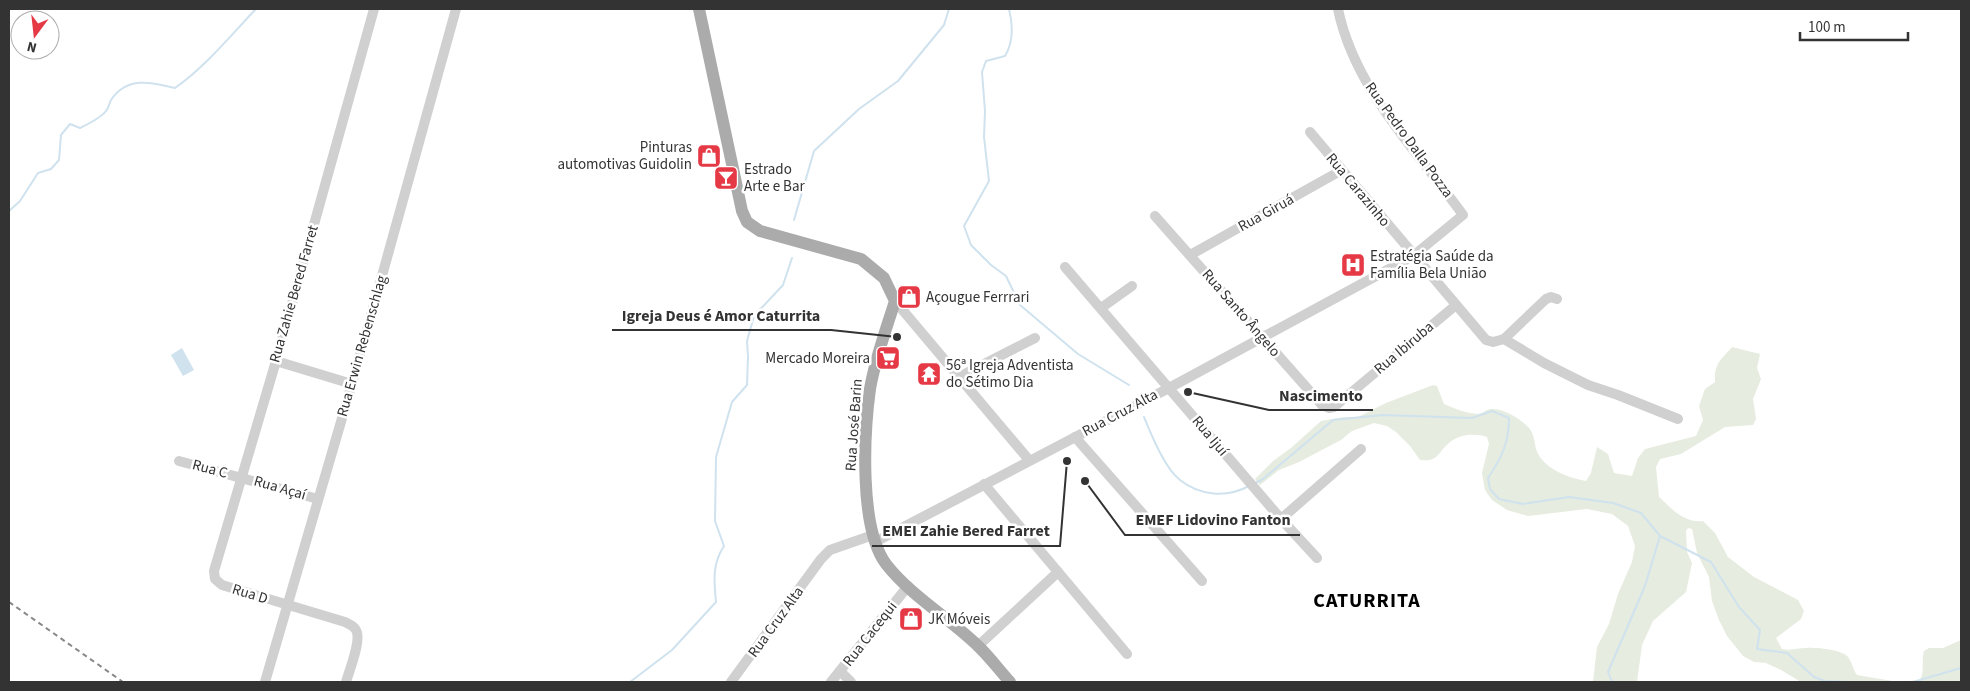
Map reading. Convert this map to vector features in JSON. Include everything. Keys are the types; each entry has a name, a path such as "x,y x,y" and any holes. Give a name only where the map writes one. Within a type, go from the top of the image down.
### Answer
{"main road":[{"path":"699,9 742,211 747,222 760,232 861,259 884,278 895,301"},
{"name":"Rua José Barin","path":"895,301 878,355 870,389 865,458 867,493 874,539 886,564 908,586 978,646 1007,681"}],"street":[{"name":"Rua Zahie Bered Farret","path":"215,579 214,571 276,361 374,9"},
{"name":"Rua Erwin Rebenschlag","path":"264,682 352,384 456,9"},
{"name":"Rua Pedro Dalla Pozza","path":"1338,9 1346,40 1365,78 1392,122 1463,214"},
{"name":"Rua Carazinho","path":"1310,132 1486,340 1493,342 1504,339"},
{"name":"Rua Giruá","path":"1190,255 1342,170"},
{"name":"Rua Cruz Alta","path":"731,682 821,559 830,550 874,539 1170,388 1413,256 1463,214"},
{"name":"Rua Santo Ângelo","path":"1155,216 1322,405 1329,408"},
{"name":"Rua Ijuí","path":"1065,267 1281,519 1317,558"},
{"path":"1101,308 1132,286"},
{"path":"1557,299 1551,297 1546,299 1504,339 1544,363 1588,385 1678,419"},
{"path":"895,301 1029,460"},
{"name":"Rua Ibiruba","path":"1329,408 1334,406 1456,305"},
{"path":"959,377 1036,338"},
{"path":"276,361 352,384"},
{"path":"1075,437 1202,581"},
{"path":"1281,519 1360,449"},
{"name":"Rua C","path":"179,461 241,477"},
{"name":"Rua Açaí","path":"241,477 318,499"},
{"path":"984,484 1127,654"},
{"path":"978,646 1058,572"},
{"name":"Rua D","path":"215,579 222,585 345,622 356,630 356,646 346,682"},
{"name":"Rua Cacequi","path":"831,682 908,586"},
{"path":"840,671 851,682"}],"shaded area":[{"path":"1732,347 1760,354 1757,368 1761,379 1753,399 1756,419 1753,425 1725,427 1681,454 1660,459 1656,467 1659,497 1684,517 1690,520 1703,521 1715,533 1728,557 1754,577 1798,600 1804,611 1801,619 1776,638 1782,649 1816,648 1841,652 1851,661 1857,675 1898,682 1801,682 1766,663 1754,662 1743,656 1727,636 1719,620 1712,601 1709,577 1697,553 1692,529 1688,528 1686,531 1687,552 1692,563 1686,592 1653,621 1642,645 1637,682 1593,682 1597,647 1609,624 1618,594 1632,562 1635,546 1628,526 1612,514 1587,509 1528,516 1507,510 1492,500 1485,490 1482,473 1489,444 1487,437 1477,435 1462,436 1449,443 1431,460 1420,460 1410,446 1396,432 1387,426 1374,423 1352,431 1341,440 1299,462 1279,470 1260,485 1255,479 1273,461 1291,448 1321,421 1344,417 1358,417 1386,403 1433,385 1437,386 1444,404 1452,408 1477,414 1490,409 1496,409 1519,419 1531,430 1539,456 1550,467 1564,475 1586,481 1591,473 1597,447 1608,454 1614,473 1632,476 1638,458 1645,449 1696,436 1703,420 1699,406 1705,389 1715,382 1717,366"},
{"path":"1961,640 1961,682 1899,682 1920,680 1924,651 1929,648 1943,648"}],"water":[{"path":"182,348 194,370 183,376 171,355"}],"waterway":[{"path":"9,211 20,201 38,173 51,169 59,160 61,135 70,124 80,128 98,118 107,110 117,92 132,84 148,83 175,88 207,60 256,9"},
{"path":"794,220 814,151 859,109 898,81 944,25 949,9"},
{"path":"1009,9 1012,33 1008,50 1005,56 986,61 982,72 985,111 984,137 989,181 964,226 971,245 991,265 1006,276 1020,305 1078,354 1129,385"},
{"path":"630,682 672,650 716,602 714,580 717,559 724,546 715,521 716,457 732,402 747,385 747,341 754,316 783,285 792,258"},
{"path":"1255,483 1263,479 1333,420 1382,415 1472,418 1492,411 1509,418 1508,435 1504,450 1488,478 1490,489 1499,499 1523,504 1569,497 1613,503 1641,513 1660,536 1711,562 1739,607 1760,630 1757,649 1787,653 1814,677 1825,681 1849,682"},
{"path":"1144,417 1159,451 1174,475 1180,480 1196,489 1214,494 1241,490 1249,486"},
{"path":"1612,682 1608,672 1645,586 1660,536"},
{"path":"1913,682 1961,668"}],"railway":[{"path":"9,602 123,682"}],"place":[{"name":"Pinturas automotivas Guidolin","path":"709,156"},
{"name":"Estrado Arte e Bar","path":"726,178"},
{"name":"Estratégia Saúde da Família Bela União","path":"1353,265"},
{"name":"Açougue Ferrrari","path":"909,297"},
{"name":"Igreja Deus é Amor Caturrita","path":"897,337"},
{"name":"Mercado Moreira","path":"888,358"},
{"name":"56ª Igreja Adventista do Sétimo Dia","path":"929,374"},
{"name":"Nascimento","path":"1188,392"},
{"name":"EMEI Zahie Bered Farret","path":"1067,461"},
{"name":"EMEF Lidovino Fanton","path":"1085,481"},
{"name":"JK Móveis","path":"911,619"}],"district":[{"name":"CATURRITA","path":"1367,601"}]}
